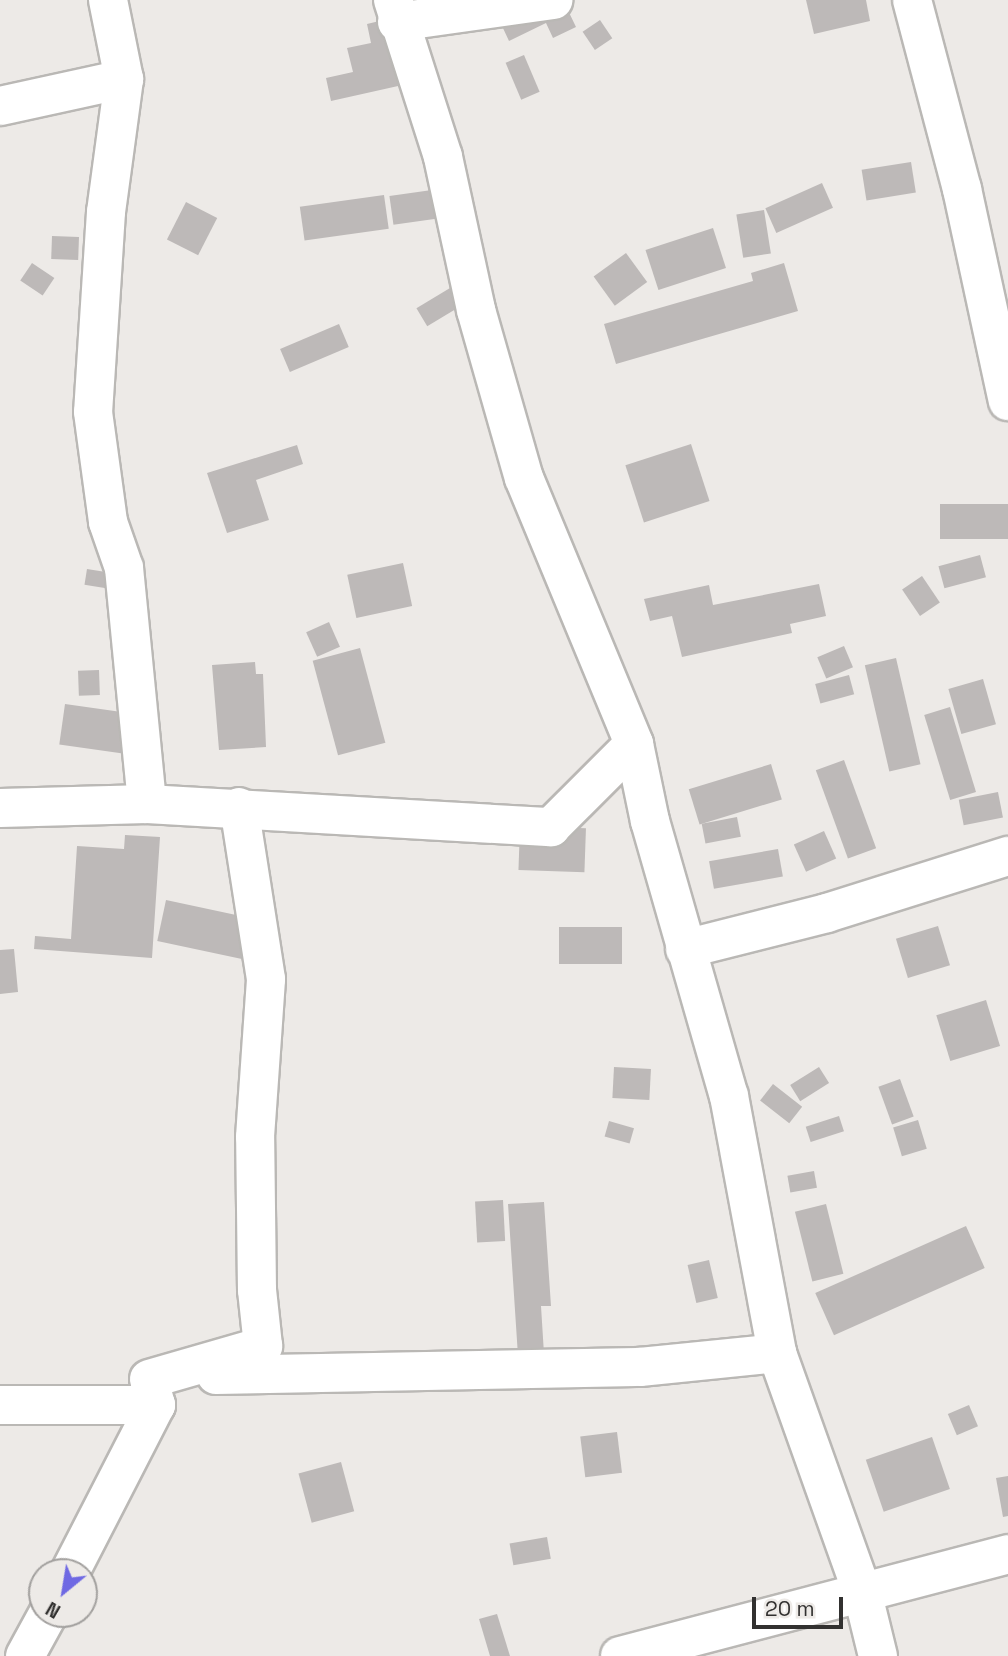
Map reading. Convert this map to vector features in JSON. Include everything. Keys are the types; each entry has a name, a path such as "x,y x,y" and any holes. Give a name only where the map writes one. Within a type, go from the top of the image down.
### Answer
{"street":[{"path":"108,0 124,79 104,238 93,412 108,522 124,568 147,804"},
{"path":"554,0 395,11 443,158 476,310 524,478 634,744 685,949 729,1096 777,1353 863,1595 878,1656"},
{"path":"912,0 962,190 1008,401"},
{"path":"0,106 124,79"},
{"path":"0,808 147,804 239,807 551,827 634,744"},
{"path":"77,1558 153,1392 263,1346 257,1290 255,1137 266,979 239,807"},
{"path":"685,949 827,912 1008,856"},
{"path":"0,1405 153,1392 315,1370 640,1367 777,1353"},
{"path":"620,1656 675,1638 863,1595 1008,1554"},
{"path":"25,1656 40,1628"}],"building":[{"path":"563,0 576,27 553,38 546,23 509,41 502,26"},
{"path":"806,0 866,0 870,21 814,34"},
{"path":"392,18 407,84 331,101 326,78 353,72 347,48 371,43 367,24"},
{"path":"600,20 612,38 595,50 583,32"},
{"path":"524,55 540,92 521,100 506,63"},
{"path":"911,162 916,193 866,200 862,170"},
{"path":"822,183 833,208 776,233 765,208"},
{"path":"432,190 436,219 393,225 389,196"},
{"path":"384,195 389,229 305,240 300,207"},
{"path":"186,202 217,218 198,255 167,239"},
{"path":"764,210 771,253 743,258 736,214"},
{"path":"713,228 726,268 658,290 645,250"},
{"path":"52,236 79,237 78,260 51,259"},
{"path":"626,253 647,282 615,306 594,277"},
{"path":"32,263 54,278 43,296 20,280"},
{"path":"784,263 798,311 616,364 604,324 753,281 751,273"},
{"path":"455,285 466,303 427,326 416,308"},
{"path":"339,324 349,347 290,372 280,349"},
{"path":"691,444 710,501 644,522 625,465"},
{"path":"297,445 303,464 256,480 269,520 227,533 207,473"},
{"path":"940,504 1008,504 1008,539 940,539"},
{"path":"980,555 986,577 944,588 938,566"},
{"path":"403,563 412,606 356,618 347,575"},
{"path":"87,569 138,577 136,593 84,585"},
{"path":"922,576 940,603 920,616 902,589"},
{"path":"819,584 826,616 790,624 792,633 682,657 672,616 650,621 644,599 709,585 713,605"},
{"path":"329,622 340,647 317,657 306,632"},
{"path":"844,646 853,667 826,679 817,657"},
{"path":"360,648 385,743 338,755 313,661"},
{"path":"896,658 921,764 889,771 865,665"},
{"path":"255,662 256,674 263,674 266,747 219,750 212,665"},
{"path":"99,670 100,695 79,696 78,671"},
{"path":"849,675 854,694 820,703 815,684"},
{"path":"983,679 996,724 961,734 948,689"},
{"path":"65,704 146,715 140,756 59,745"},
{"path":"950,707 976,792 950,800 924,715"},
{"path":"844,760 876,848 848,859 816,770"},
{"path":"771,764 782,799 700,825 689,789"},
{"path":"998,792 1003,818 964,825 959,800"},
{"path":"737,817 741,837 705,844 702,824"},
{"path":"520,826 586,828 584,872 518,870"},
{"path":"824,831 836,858 806,872 794,844"},
{"path":"125,835 160,837 152,958 34,949 35,936 71,939 77,846 124,849"},
{"path":"778,849 783,877 714,889 709,861"},
{"path":"166,900 265,921 256,962 157,941"},
{"path":"938,926 950,965 908,978 896,939"},
{"path":"559,927 622,927 622,964 559,964"},
{"path":"14,949 18,992 0,994 0,950"},
{"path":"986,1000 1000,1046 950,1061 936,1015"},
{"path":"614,1067 651,1069 649,1100 612,1098"},
{"path":"819,1067 829,1083 800,1101 790,1085"},
{"path":"900,1079 914,1117 892,1124 878,1087"},
{"path":"773,1084 802,1107 789,1123 760,1101"},
{"path":"839,1116 844,1131 811,1142 806,1127"},
{"path":"918,1120 927,1149 902,1156 893,1128"},
{"path":"609,1121 634,1128 630,1144 605,1136"},
{"path":"814,1171 817,1188 790,1192 787,1176"},
{"path":"503,1200 505,1241 477,1242 475,1201"},
{"path":"544,1202 551,1306 541,1306 544,1354 518,1356 508,1204"},
{"path":"826,1204 843,1274 812,1282 795,1212"},
{"path":"966,1226 985,1268 834,1335 815,1293"},
{"path":"709,1260 718,1298 696,1303 688,1265"},
{"path":"969,1405 978,1426 957,1435 948,1414"},
{"path":"617,1432 622,1473 585,1477 580,1437"},
{"path":"932,1437 950,1489 884,1512 866,1460"},
{"path":"341,1462 354,1511 312,1523 298,1473"},
{"path":"1008,1476 1008,1516 1003,1517 996,1478"},
{"path":"547,1537 551,1559 513,1565 510,1544"},
{"path":"497,1614 510,1656 490,1656 479,1619"}]}
